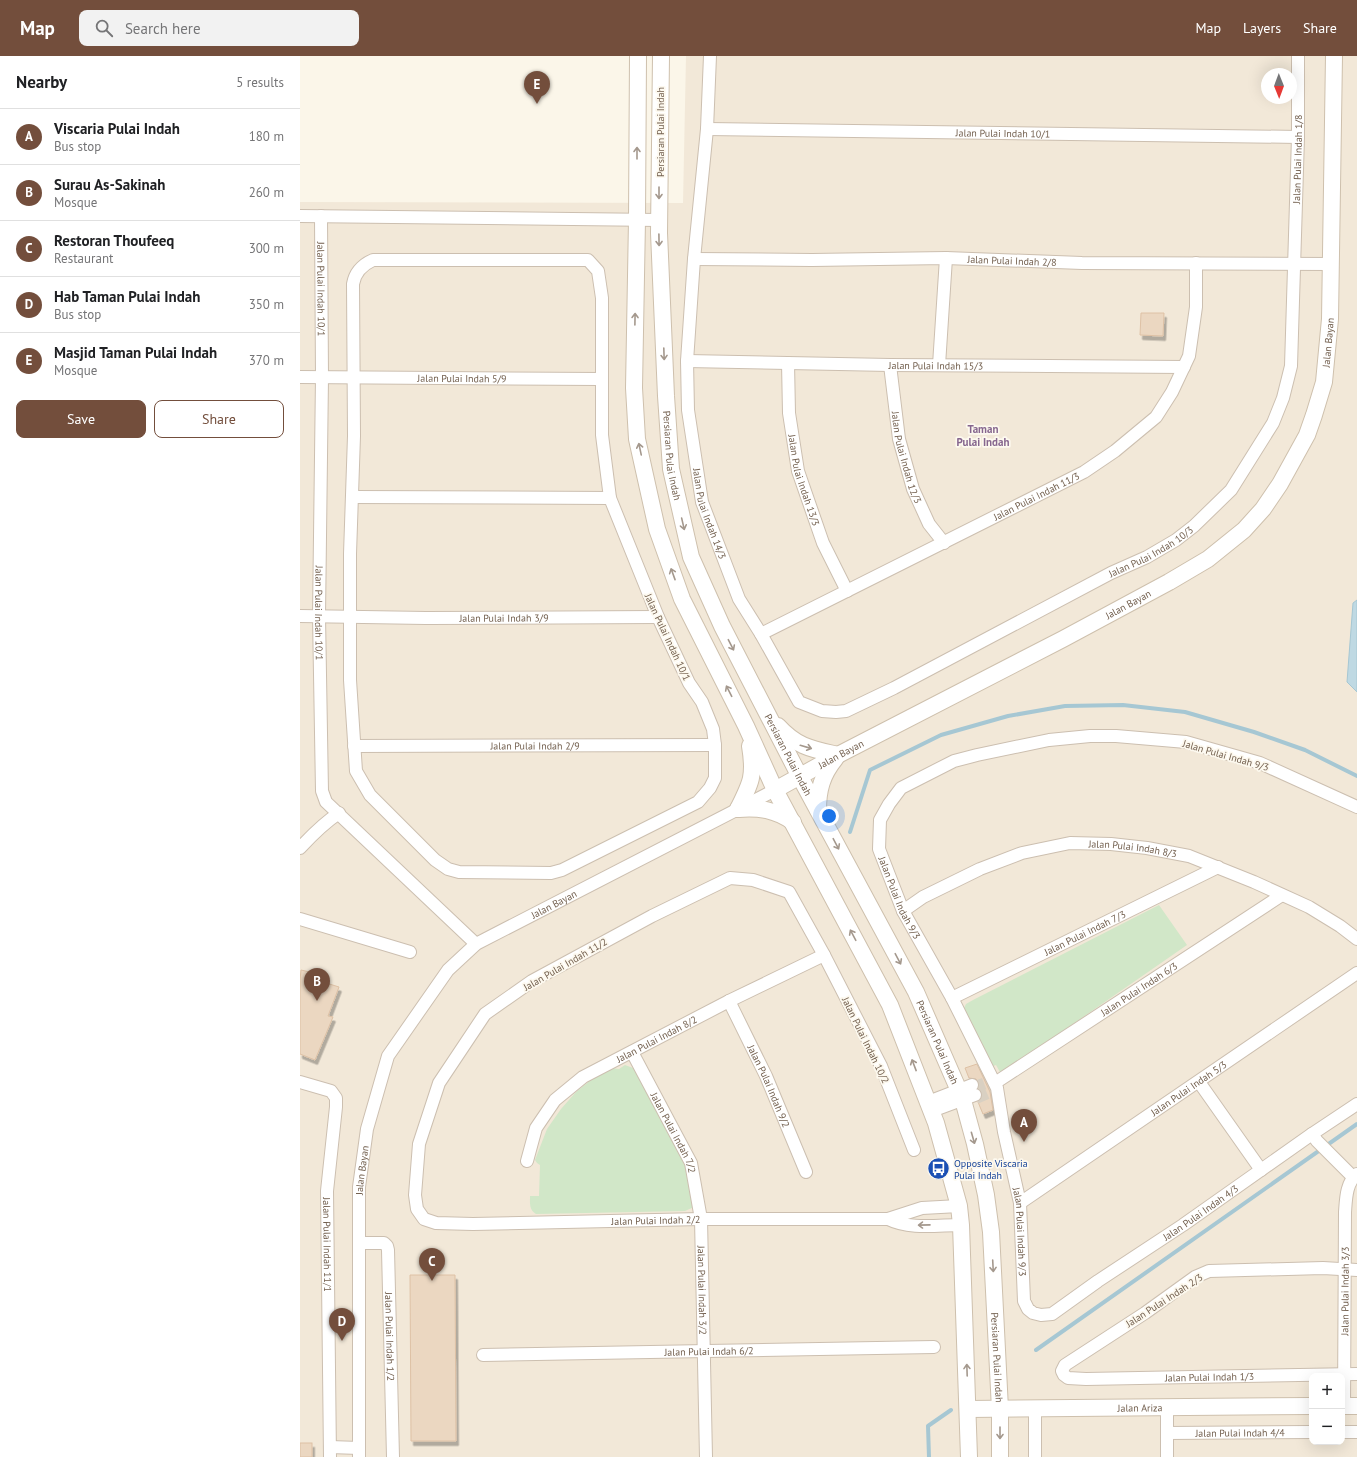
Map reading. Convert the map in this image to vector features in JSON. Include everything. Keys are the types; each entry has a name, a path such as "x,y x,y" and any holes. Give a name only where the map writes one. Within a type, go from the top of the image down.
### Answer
{"main road":[{"path":"638,56 634,388 638,439 657,530 682,599 746,726 775,790 890,1005 930,1106 959,1206 961,1225 969,1457"},
{"name":"Persiaran Pulai Indah","path":"660,56 659,220 665,388 670,468 691,557 722,626 800,777 916,992 968,1093 975,1144 986,1195 991,1232 1000,1409 1000,1457"},
{"name":"Jalan Bayan","path":"775,790 838,755 1056,643 1169,582 1208,559 1244,530 1263,509 1280,484 1301,446 1314,415 1324,382 1330,319 1334,56"},
{"path":"767,713 787,736 800,745 838,755 821,780 818,810"},
{"path":"746,726 752,761 752,774 749,786 738,809 758,808 784,816 793,822"},
{"name":"Jalan Ariza","path":"968,1409 1309,1406"}],"street":[{"path":"694,259 707,129 710,56"},
{"name":"Jalan Pulai Indah 1/8","path":"1295,263 1298,56"},
{"name":"Jalan Pulai Indah 10/1","path":"707,129 1298,137"},
{"path":"300,216 659,220"},
{"name":"Jalan Pulai Indah 10/1","path":"320,216 322,377 319,616 322,791 326,802 476,944"},
{"path":"939,365 946,258"},
{"name":"Jalan Pulai Indah 2/8","path":"694,259 812,260 946,258 1082,263 1330,264"},
{"name":"Jalan Pulai Indah 14/3","path":"694,259 687,361 688,410 702,502 739,599 761,634 799,702 822,711 846,711"},
{"name":"Jalan Pulai Indah 10/1","path":"373,260 588,260 598,271 602,298 601,379 602,435 610,498 658,617 689,683 702,702 713,729 716,745 715,778 710,788 698,802 562,870 551,873 458,872 435,860 370,795 356,771 350,680 350,617 354,436 353,284 357,272 363,264 373,260"},
{"name":"Jalan Pulai Indah 11/3","path":"761,634 1084,472 1115,451 1156,417 1172,392 1189,356 1196,307 1196,263"},
{"name":"Jalan Pulai Indah 10/3","path":"846,711 894,688 1111,573 1147,557 1176,540 1194,526 1231,490 1273,423 1284,398 1291,366 1295,263"},
{"name":"Jalan Pulai Indah 15/3","path":"687,361 890,365 1184,367"},
{"name":"Jalan Pulai Indah 13/3","path":"788,363 788,413 798,471 823,543 847,591"},
{"name":"Jalan Pulai Indah 12/3","path":"890,365 899,439 913,489 929,524 944,543"},
{"name":"Jalan Pulai Indah 5/9","path":"300,377 601,379"},
{"path":"352,497 610,498"},
{"name":"Jalan Pulai Indah 3/9","path":"300,616 658,617"},
{"name":"Jalan Pulai Indah 9/3","path":"1041,1315 1028,1310 1024,1301 1020,1203 1004,1132 991,1085 952,998 904,911 879,849 880,820 901,788 954,761 1048,740 1090,736 1116,736 1186,742 1260,763 1357,806"},
{"name":"Jalan Pulai Indah 2/9","path":"354,746 716,745"},
{"name":"Jalan Bayan","path":"359,1452 359,1187 367,1129 388,1056 448,970 476,944 775,790"},
{"path":"300,848 326,821 339,813"},
{"name":"Jalan Pulai Indah 8/3","path":"904,911 923,897 980,869 1022,853 1070,843 1111,844 1147,848 1189,856 1218,867 1309,907 1340,926 1357,939"},
{"name":"Jalan Pulai Indah 7/3","path":"952,998 1218,867"},
{"name":"Jalan Pulai Indah 11/2","path":"424,1219 417,1210 415,1195 419,1144 439,1083 486,1014 532,981 652,916 730,878 753,880 789,892 824,954"},
{"name":"Jalan Pulai Indah 6/3","path":"991,1085 1282,895"},
{"path":"300,919 410,952"},
{"name":"Jalan Pulai Indah 8/2","path":"527,1161 536,1128 555,1100 583,1077 729,1001 824,954"},
{"name":"Jalan Pulai Indah 10/2","path":"824,954 881,1066 914,1150"},
{"name":"Jalan Pulai Indah 5/3","path":"1020,1203 1357,973"},
{"name":"Jalan Pulai Indah 9/2","path":"729,1001 766,1076 806,1172"},
{"name":"Jalan Pulai Indah 7/2","path":"632,1052 691,1163 701,1219"},
{"name":"Jalan Pulai Indah 11/1","path":"300,1082 331,1091 336,1098 327,1191 330,1452"},
{"path":"1199,1082 1261,1170"},
{"path":"930,1106 968,1093"},
{"name":"Jalan Pulai Indah 4/3","path":"1041,1315 1052,1314 1357,1104"},
{"name":"Jalan Pulai Indah 3/3","path":"1313,1135 1355,1175 1348,1189 1345,1212 1344,1373"},
{"name":"Jalan Pulai Indah 2/2","path":"424,1219 436,1223 473,1224 701,1219 888,1219 922,1208 959,1206"},
{"name":"Jalan Pulai Indah 3/2","path":"701,1219 706,1457"},
{"name":"Jalan Pulai Indah 2/2","path":"888,1219 895,1223 912,1225 961,1225"},
{"name":"Jalan Pulai Indah 1/2","path":"359,1243 384,1243 388,1250 393,1457"},
{"name":"Jalan Pulai Indah 2/3","path":"1064,1375 1062,1371 1065,1365 1145,1313 1195,1277 1209,1271 1323,1268 1357,1270"},
{"name":"Jalan Pulai Indah 6/2","path":"483,1355 934,1347"},
{"name":"Jalan Pulai Indah 1/3","path":"1345,1374 1357,1374"},
{"name":"Jalan Pulai Indah 1/3","path":"1064,1375 1068,1378 1086,1379 1309,1375"},
{"name":"Jalan Pulai Indah 3/3","path":"1345,1382 1348,1406"},
{"path":"1167,1408 1167,1457"},
{"path":"1035,1409 1035,1457"},
{"name":"Jalan Pulai Indah 4/4","path":"1167,1434 1309,1432"},
{"path":"1345,1432 1357,1432"},
{"path":"330,1452 359,1452"}],"shaded area":[{"name":"Taman Pulai Indah","path":"686,56 1357,56 1357,1457 300,1457 300,202 683,203"}],"green space":[{"path":"1159,905 1187,945 1001,1074 996,1065 991,1067 963,1010 966,1004"},
{"path":"625,1065 633,1068 638,1073 687,1170 694,1207 685,1211 536,1214 531,1208 530,1196 539,1196 540,1165 535,1160 547,1129 561,1109 576,1092 592,1079 611,1068 619,1069"}],"water":[{"path":"1357,600 1357,692 1347,682 1353,603"}],"building":[{"path":"1141,313 1164,313 1163,336 1140,335"},
{"path":"301,970 323,975 323,982 339,987 328,1016 333,1017 315,1060 300,1054"},
{"path":"977,1064 990,1092 993,1110 983,1114 978,1102 982,1096 982,1092 978,1089 979,1083 976,1079 969,1078 965,1068"},
{"path":"410,1275 455,1275 456,1441 411,1441"},
{"path":"300,1443 312,1443 312,1457 300,1457"}],"waterway":[{"path":"850,832 870,770 941,735 1008,716 1065,706 1123,705 1185,712 1254,732 1305,750 1357,776"},
{"path":"1036,1350 1357,1124"},
{"path":"929,1457 928,1426 951,1410"}],"tunnel":[{"path":"973,1088 986,1083"},
{"path":"976,1098 990,1092"}],"place":[{"name":"Masjid Taman Pulai Indah","path":"537,104"},
{"name":"Surau As-Sakinah","path":"317,1001"},
{"name":"Viscaria Pulai Indah","path":"1024,1142"},
{"name":"Opposite Viscaria Pulai Indah","path":"939,1169"},
{"name":"Restoran Thoufeeq","path":"432,1281"},
{"name":"Hab Taman Pulai Indah","path":"342,1341"}],"district":[{"name":"Taman Pulai Indah","path":"983,435"}]}
